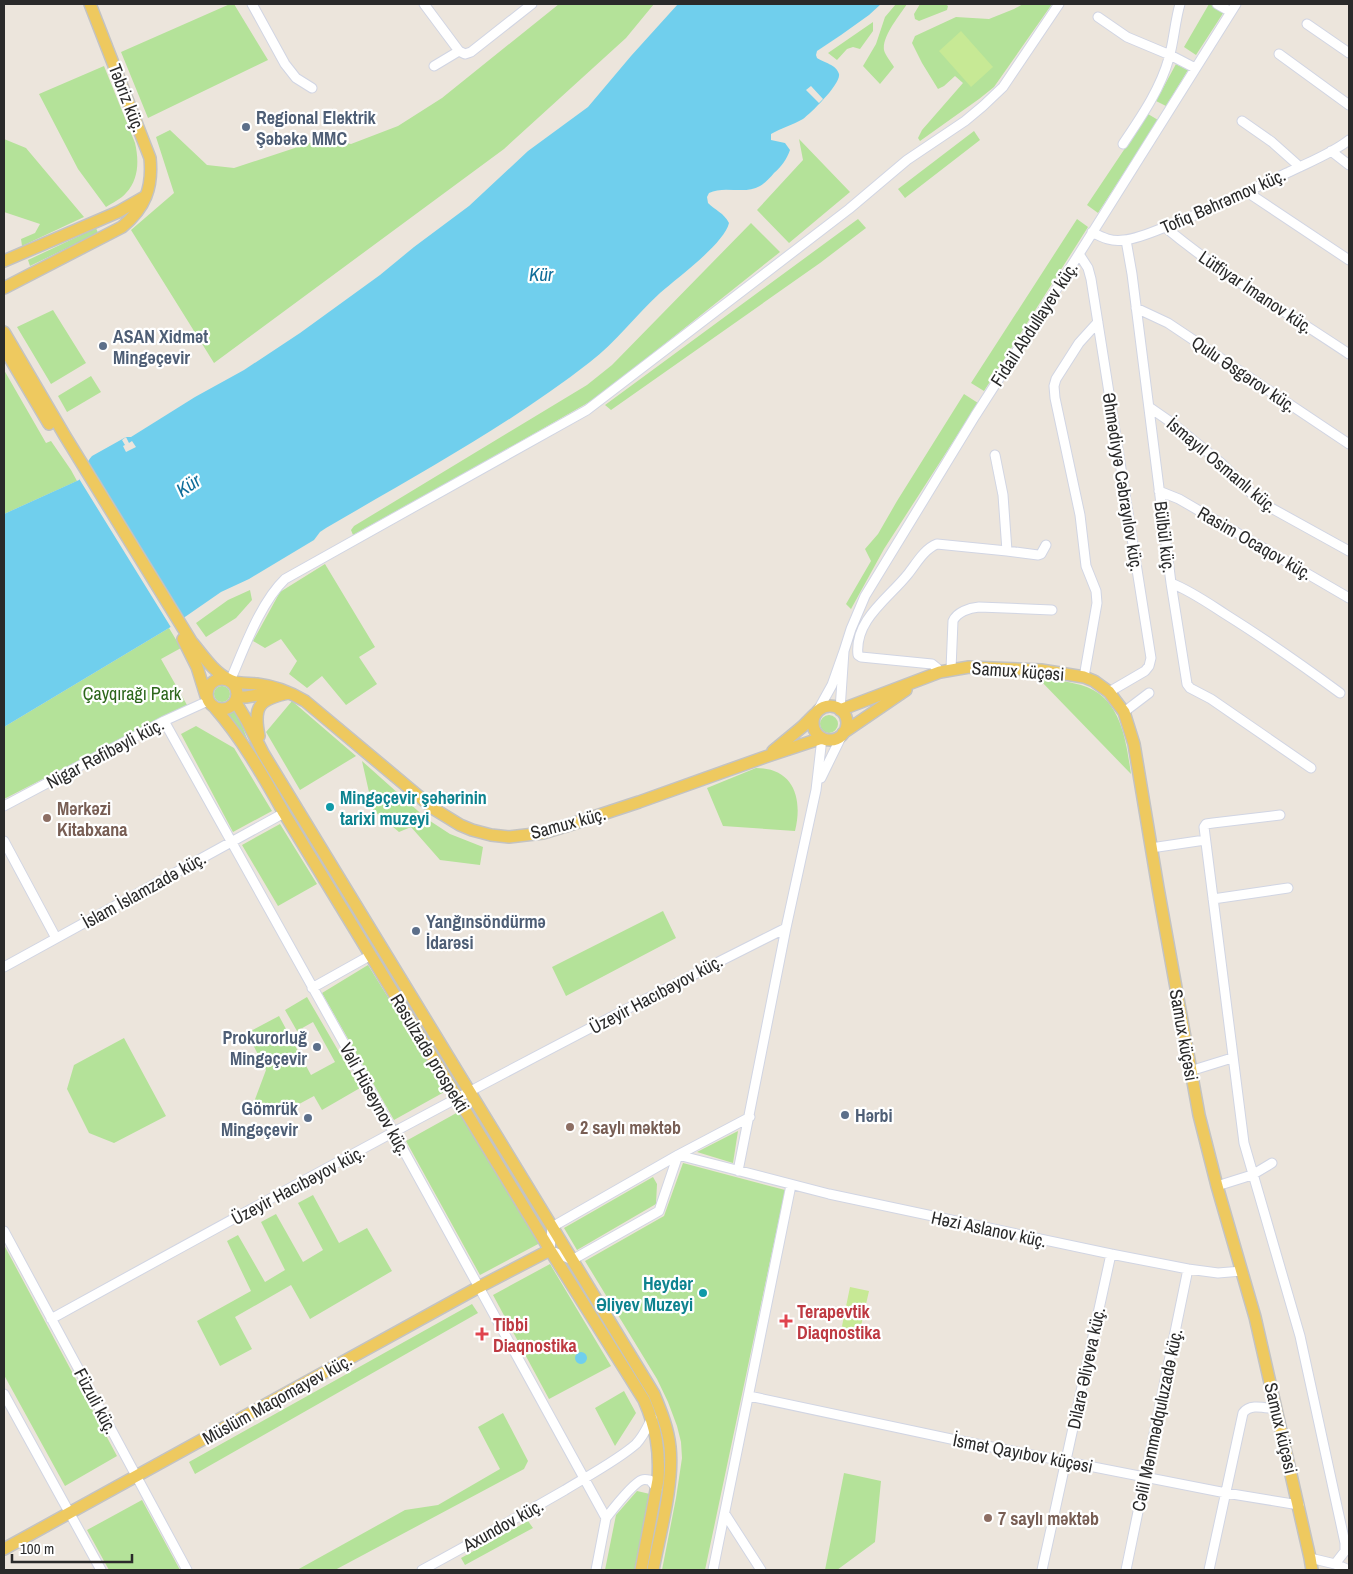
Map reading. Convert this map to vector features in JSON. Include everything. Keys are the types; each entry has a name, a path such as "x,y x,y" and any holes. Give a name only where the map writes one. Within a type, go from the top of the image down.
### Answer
{"main road":[{"name":"Təbriz küç.","path":"90,4 150,158 151,177 147,195"},
{"path":"4,261 118,212 147,195"},
{"path":"4,288 122,227 134,216 147,195"},
{"path":"4,332 62,438"},
{"path":"4,350 62,438 189,643 210,701 224,709 233,705 236,699 236,688 189,643"},
{"name":"Samux küçəsi","path":"920,680 940,672 968,667 1041,670 1084,676 1109,692 1124,712 1134,744 1199,1115 1217,1186 1255,1317 1312,1570"},
{"path":"210,701 208,686 216,680 226,679 230,681"},
{"path":"840,710 920,680"},
{"path":"817,712 814,717 814,727 818,736 827,740 836,739 920,680"},
{"name":"Samux küç.","path":"230,681 260,684 289,692 305,701 434,809 460,825 480,833 508,837 543,833 639,802 822,738"},
{"path":"236,699 274,692 289,692"},
{"path":"263,752 256,717 257,710 269,698 289,692"},
{"name":"Rəsulzadə prospekti","path":"236,699 263,752 572,1260 649,1397"},
{"name":"Rəsulzadə prospekti","path":"210,701 242,741 550,1250 649,1397"},
{"path":"765,757 802,727 817,712 826,707 840,710 843,714 846,723 844,733"},
{"name":"Müslüm Maqomayev küç.","path":"4,1549 479,1287 550,1250"},
{"path":"641,1570 657,1489 659,1466 659,1450 649,1397"},
{"path":"649,1397 662,1414 670,1446 665,1508 653,1570"}],"street":[{"path":"252,4 285,64 296,78 312,88"},
{"path":"424,4 459,51 465,54 471,52 532,4"},
{"path":"230,681 250,635 267,603 277,587 285,579 588,410 849,209 907,160 983,106 1003,87 1059,4"},
{"path":"1123,144 1148,107 1162,77 1170,55 1180,4"},
{"path":"1217,4 1233,8"},
{"name":"Fidail Abdullayev küç.","path":"844,651 850,629 865,596 975,416 1233,8"},
{"path":"1098,17 1127,37 1195,68"},
{"path":"1307,24 1349,54"},
{"path":"434,66 459,51"},
{"path":"1279,54 1349,105"},
{"path":"1242,121 1272,142 1300,167"},
{"name":"Tofiq Bəhrəmov küç.","path":"1092,232 1108,240 1126,240 1165,227 1300,167 1349,140"},
{"path":"1331,151 1349,164"},
{"path":"1247,192 1349,260"},
{"name":"Lütfiyar İmanov küç.","path":"1165,227 1186,245 1349,354"},
{"name":"Bülbül küç.","path":"1126,240 1171,583 1188,686 1211,699 1312,768"},
{"name":"Əhmədiyyə Cəbrayılov küç.","path":"1079,254 1088,268 1091,279 1151,658 1149,666 1145,671 1109,692"},
{"name":"Qulu Əsgərov küç.","path":"1136,308 1168,323 1349,444"},
{"path":"1084,676 1097,603 1096,591 1086,566 1080,514 1054,386 1056,379 1078,343 1098,322"},
{"name":"İsmayıl Osmanlı küç.","path":"1148,407 1172,423 1221,463 1264,504 1349,551"},
{"path":"995,455 1004,495 1007,551"},
{"name":"Rasim Ocaqov küç.","path":"1160,491 1179,499 1349,598"},
{"path":"940,672 932,664 861,657 858,655 862,634 870,616 907,576 930,547 937,544 1038,555 1041,554 1046,545"},
{"path":"1171,583 1190,592 1264,638 1340,693"},
{"path":"952,669 953,621 955,616 960,613 979,607 1052,610"},
{"path":"840,710 844,651"},
{"path":"817,712 832,685 844,651"},
{"path":"1124,712 1148,693"},
{"name":"Nigar Rəfibəyli küç.","path":"4,806 164,721 210,701"},
{"name":"Vəli Hüseynov küç.","path":"164,721 606,1518"},
{"path":"816,790 844,733"},
{"path":"738,1171 786,928 816,790 822,738"},
{"name":"İslam İslamzadə küç.","path":"4,967 284,813"},
{"path":"1280,815 1206,824 1204,827 1244,1143 1300,1336 1325,1451 1345,1551 1335,1564"},
{"path":"1151,848 1205,840"},
{"path":"4,841 56,938"},
{"path":"1213,899 1288,888"},
{"name":"Üzeyir Hacıbəyov küç.","path":"51,1319 469,1093 701,970 786,928"},
{"path":"312,988 371,955"},
{"path":"1190,1071 1232,1058"},
{"path":"678,1155 659,1211 572,1260 550,1250 552,1227 678,1155 750,1117"},
{"name":"Həzi Aslanov küç.","path":"678,1155 791,1185 1111,1254 1188,1269 1224,1273 1242,1271"},
{"path":"1217,1186 1252,1175 1272,1163"},
{"path":"713,1570 791,1185"},
{"name":"Füzuli küç.","path":"4,1231 187,1570"},
{"name":"Dilarə Əliyeva küç.","path":"1042,1570 1111,1254"},
{"name":"Cəlil Məmmədquluzadə küç.","path":"1126,1570 1188,1269"},
{"path":"4,1394 101,1570"},
{"name":"İsmət Qayıbov küçəsi","path":"749,1396 1145,1477 1298,1505"},
{"path":"1209,1570 1243,1413 1250,1407 1276,1409"},
{"name":"Axundov küç.","path":"422,1570 584,1479 636,1444 652,1418"},
{"path":"596,1570 606,1518 640,1480 650,1480 657,1489"},
{"path":"725,1514 761,1570"},
{"path":"1310,1558 1335,1564 1349,1570"}],"green space":[{"path":"230,4 234,4 268,60 148,118 121,52"},
{"path":"559,4 654,4 626,38 504,149 214,363 131,230 174,193 156,137 170,130 207,165 234,168 325,138 351,144 398,126 442,98"},
{"path":"896,4 907,4 886,38 884,50 894,67 880,84 863,66 876,44 885,17"},
{"path":"920,4 945,4 948,6 947,10 919,21 915,19 914,14"},
{"path":"1023,4 1052,4 994,87 920,141 918,138 922,130 963,83 955,76 938,89 912,43 915,36 956,17 989,19"},
{"path":"1209,4 1229,4 1196,55 1184,47"},
{"path":"873,22 873,31 860,49 853,47 847,49 837,60 828,53"},
{"path":"961,31 993,67 971,87 939,51"},
{"path":"1176,64 1188,70 1166,106 1156,101"},
{"path":"104,66 135,143 137,156 136,176 130,188 122,197 106,207 78,169 39,94"},
{"path":"1148,114 1158,120 1098,213 1087,205"},
{"path":"974,131 980,140 905,198 898,189"},
{"path":"4,139 26,148 84,217 22,246 21,239 35,233 40,224 4,212"},
{"path":"799,139 850,192 789,243 757,210 803,160"},
{"path":"858,219 866,228 820,263 611,410 605,405"},
{"path":"1077,219 1088,227 984,391 971,383"},
{"path":"751,223 780,252 598,397 353,535 351,530 354,526 587,385 612,365"},
{"path":"96,228 98,233 30,266 28,260"},
{"path":"53,310 86,363 51,384 17,327"},
{"path":"4,370 46,443 51,441 77,481 4,514"},
{"path":"91,376 101,392 67,412 58,396"},
{"path":"964,394 978,403 884,549 851,609 846,604 871,561 865,549 878,534"},
{"path":"325,564 375,647 359,657 377,684 346,705 322,676 307,688 289,674 297,661 281,639 265,648 253,641 280,592"},
{"path":"250,590 252,600 236,618 206,637 196,623 228,600"},
{"name":"Çayqırağı Park","path":"169,628 181,648 161,659 187,705 4,799 4,727"},
{"path":"1038,678 1081,685 1105,699 1113,709 1124,734 1131,774"},
{"path":"222,686 228,688 230,694 228,700 222,702 216,700 214,694 216,688"},
{"path":"292,701 356,756 300,790 266,732"},
{"path":"236,709 249,744 228,714"},
{"path":"825,715 833,715 838,720 836,731 825,733 820,728 820,720"},
{"path":"196,726 234,748 272,811 233,832 181,734"},
{"path":"362,761 427,819 450,834 483,847 480,865 440,860 411,827 399,832 373,810"},
{"path":"756,768 769,769 779,773 787,779 793,788 798,808 795,831 723,826 707,788"},
{"path":"280,824 317,884 278,906 242,845"},
{"path":"663,911 676,938 566,996 552,967"},
{"path":"368,965 446,1091 394,1120 322,993"},
{"path":"307,997 360,1088 322,1110 314,1096 275,1117 254,1102 266,1070 247,1033 279,1016 311,1075 335,1062 313,1022 297,1031 285,1010"},
{"path":"124,1038 166,1116 114,1143 89,1133 67,1089 74,1065"},
{"path":"460,1111 540,1243 480,1275 406,1141"},
{"path":"738,1131 733,1163 697,1152"},
{"path":"683,1163 785,1190 705,1570 662,1570 682,1458 681,1442 668,1402 657,1379 585,1261 664,1216"},
{"path":"653,1177 657,1184 656,1204 577,1250 564,1228"},
{"path":"313,1195 339,1243 367,1228 392,1271 310,1319 291,1285 235,1317 252,1349 220,1366 197,1321 251,1291 227,1241 238,1235 265,1282 285,1270 261,1222 276,1214 303,1262 323,1250 298,1203"},
{"path":"4,1245 117,1456 65,1486 4,1375"},
{"path":"550,1264 611,1366 549,1399 493,1295"},
{"path":"850,1287 869,1291 859,1335 841,1331"},
{"path":"472,1304 478,1313 195,1474 189,1462"},
{"path":"624,1391 636,1413 615,1446 595,1408"},
{"path":"503,1413 528,1461 524,1469 335,1570 297,1570 405,1510 438,1505 500,1469 478,1427"},
{"path":"844,1473 881,1481 875,1542 837,1570 825,1570"},
{"path":"637,1491 650,1494 635,1570 605,1570 616,1515"},
{"path":"142,1500 180,1570 109,1570 87,1530"},
{"path":"528,1521 533,1528 465,1565 461,1558"}],"water":[{"name":"Kür","path":"678,4 881,4 869,15 817,51 817,58 836,68 839,74 838,79 825,98 803,119 771,134 771,140 785,143 790,150 781,165 766,182 754,189 721,190 709,193 707,197 708,203 722,214 729,223 719,241 660,293 590,362 527,408 494,429 326,528 314,540 249,579 221,592 169,628 4,727 4,514 79,480 92,456 126,437 131,437 195,397 244,370 300,333 380,275 469,206 528,151 588,107"},
{"path":"579,1352 583,1352 587,1358 583,1364 579,1364 575,1360 575,1356"}],"pier":[{"path":"811,86 823,99 819,103 806,90"},
{"path":"126,437 129,443 132,441 136,447 126,452 122,440"},
{"path":"86,460 185,620 172,629 78,477"}],"place":[{"name":"Regional Elektrik Şəbəkə MMC","path":"246,127"},
{"name":"ASAN Xidmət Mingəçevir","path":"103,346"},
{"name":"Mingəçevir şəhərinin tarixi muzeyi","path":"330,807"},
{"name":"Mərkəzi Kitabxana","path":"47,818"},
{"name":"Yanğınsöndürmə İdarəsi","path":"416,931"},
{"name":"Prokurorluğ Mingəçevir","path":"317,1047"},
{"name":"Hərbi","path":"845,1115"},
{"name":"Gömrük Mingəçevir","path":"308,1118"},
{"name":"2 saylı məktəb","path":"570,1127"},
{"name":"Heydər Əliyev Muzeyi","path":"703,1293"},
{"name":"Terapevtik Diaqnostika","path":"786,1321"},
{"name":"Tibbi Diaqnostika","path":"482,1334"},
{"name":"7 saylı məktəb","path":"988,1518"}]}
